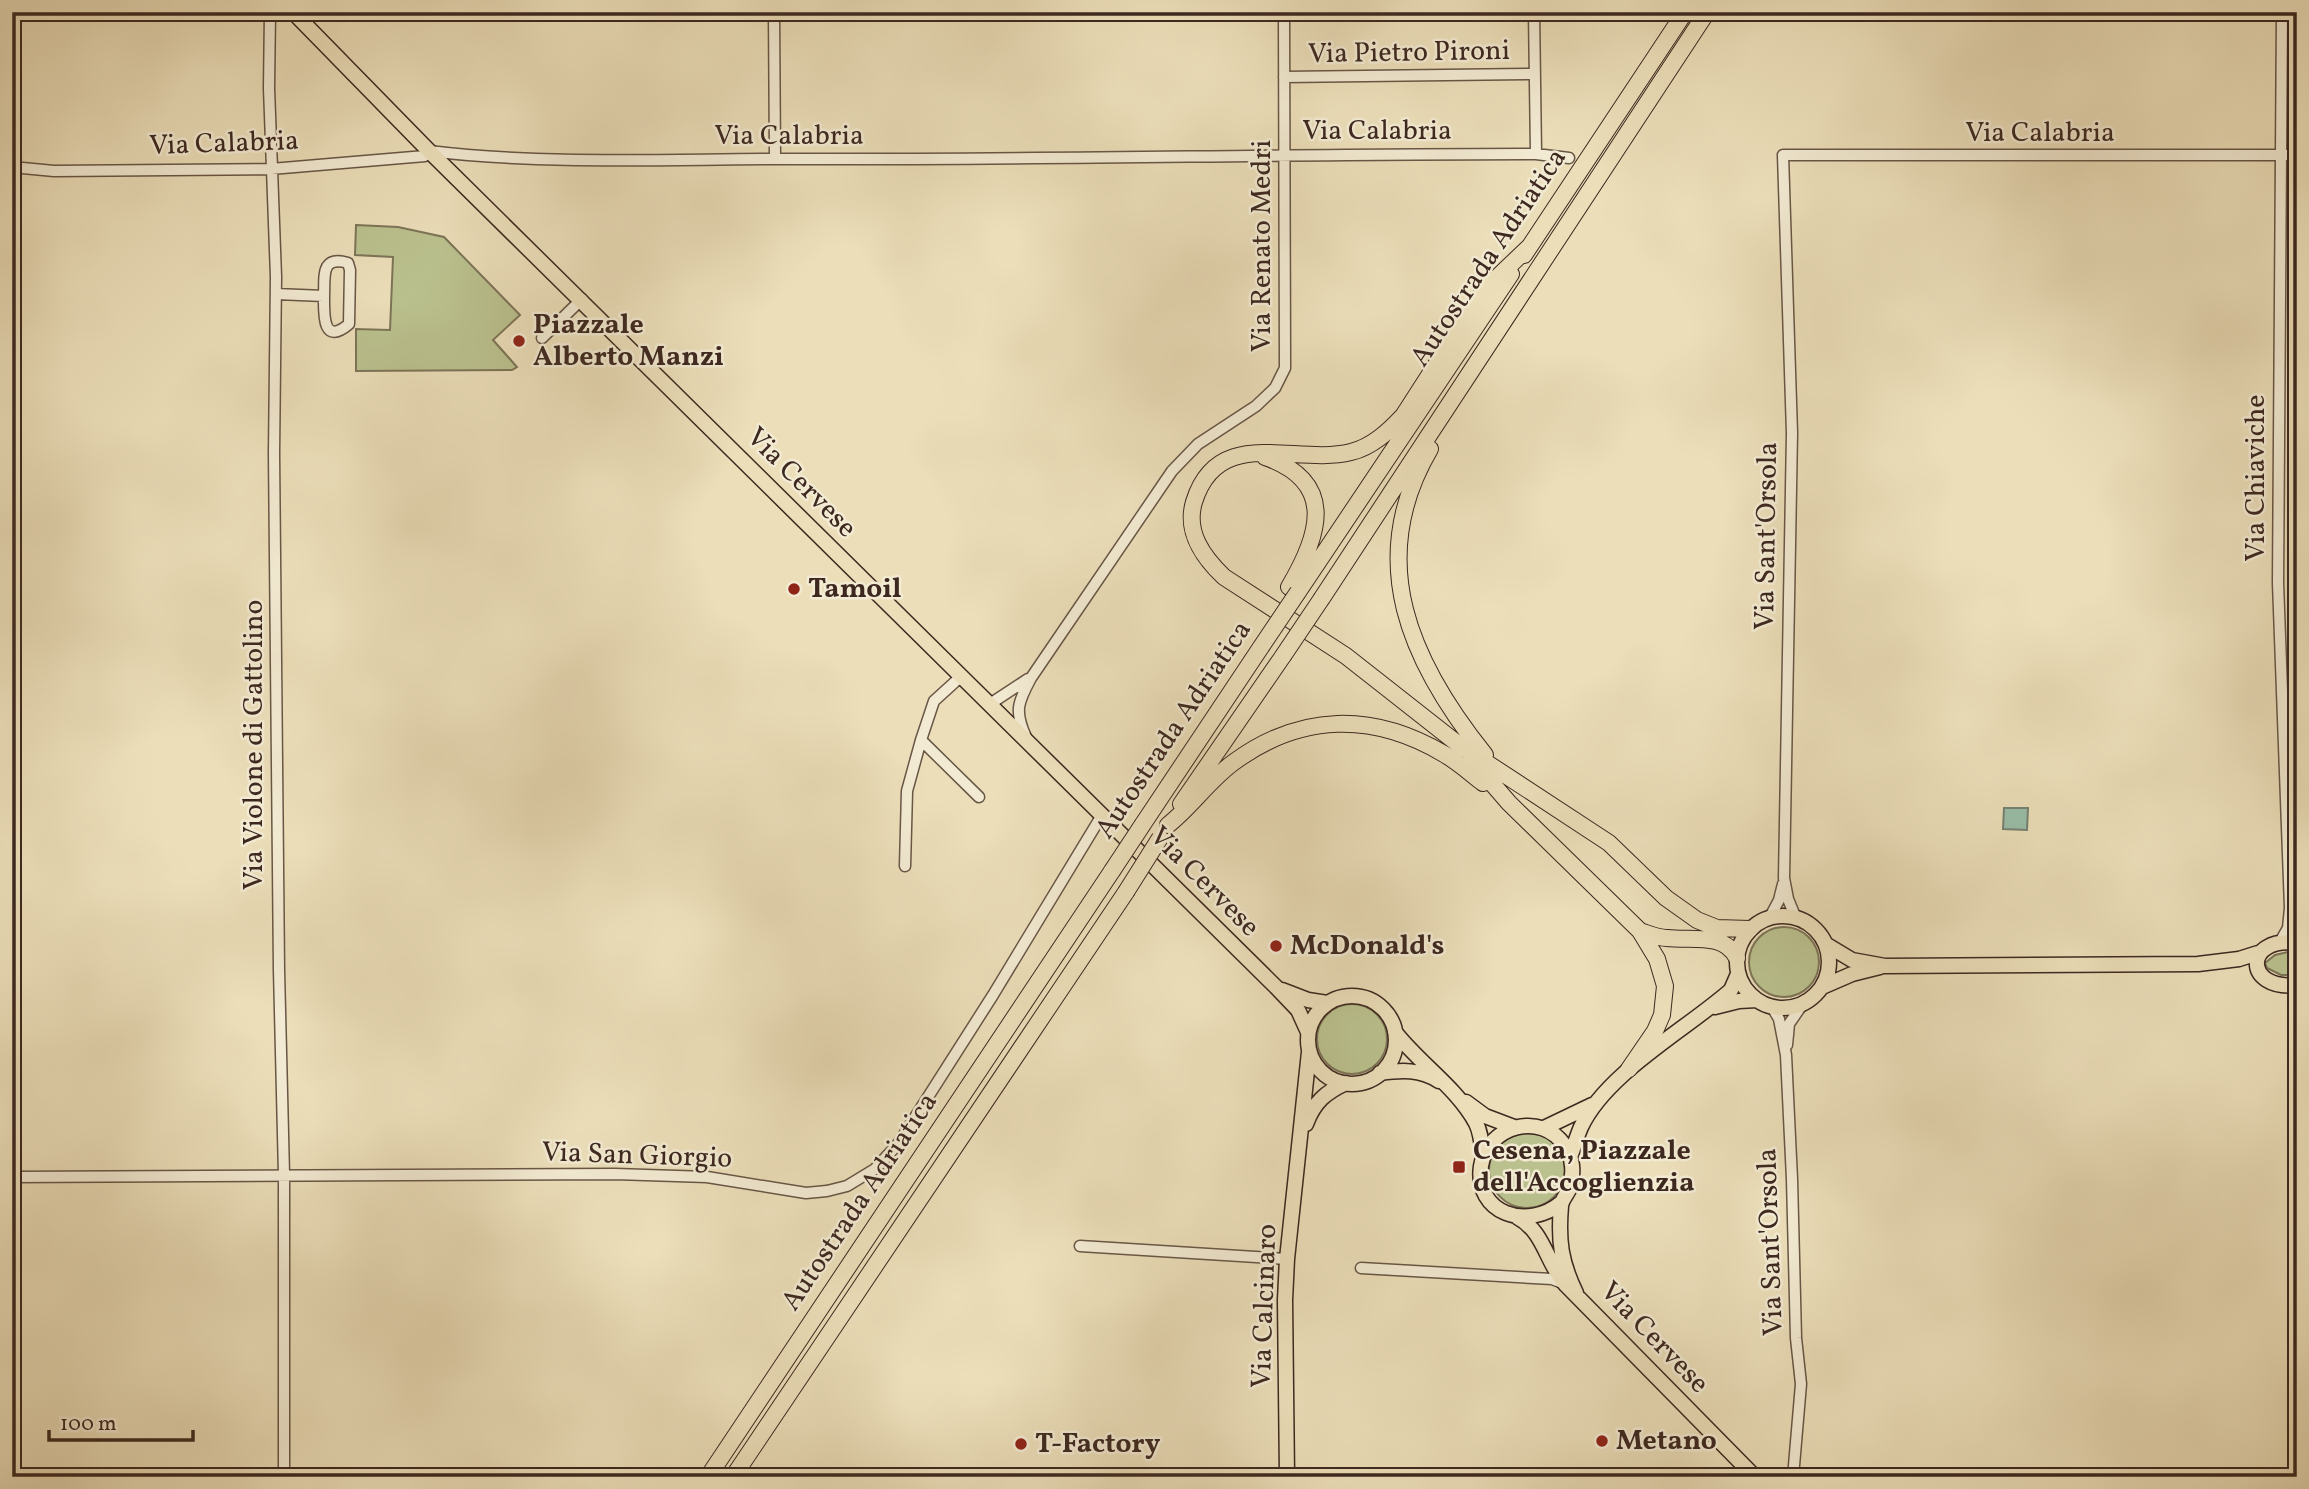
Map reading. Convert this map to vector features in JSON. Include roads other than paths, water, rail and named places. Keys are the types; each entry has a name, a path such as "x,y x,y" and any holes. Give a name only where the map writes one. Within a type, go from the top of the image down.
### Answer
{"highway":[{"name":"Autostrada Adriatica","path":"708,1477 1112,872 1294,589 1529,247 1685,12"},
{"name":"Autostrada Adriatica","path":"733,1477 1126,892 1197,779 1322,598 1707,12"},
{"path":"1529,247 1485,290 1403,416 1387,433 1354,451 1327,456 1283,452 1252,453 1235,456 1216,465 1205,476 1198,490 1192,510 1193,531 1199,548 1210,564 1224,577 1346,656 1458,744 1609,843 1666,898 1697,920 1717,928 1750,929"},
{"path":"1476,361 1469,383 1423,462 1408,496 1400,534 1398,574 1406,615 1418,652 1438,692 1496,769"},
{"path":"1252,453 1282,463 1295,473 1306,484 1315,505 1316,520 1312,542 1294,589"},
{"path":"1164,832 1224,770 1257,747 1286,732 1344,722 1380,727 1413,738 1445,754 1509,803"},
{"path":"1458,744 1509,803 1640,931 1662,972 1665,1001 1655,1031 1629,1069"},
{"path":"1640,931 1663,938 1711,939 1726,944 1737,966"}],"main road":[{"name":"Via Cervese","path":"293,12 429,151 582,299 1276,987 1298,1010 1308,1032"},
{"path":"1570,1157 1582,1125 1596,1103 1629,1069 1731,990 1739,947 1750,929 1770,917 1795,916 1814,927 1827,945 1852,960 1885,966 2198,964 2239,968 2294,989"},
{"path":"2198,964 2239,959 2280,943 2297,941"},
{"path":"1822,987 1829,966 1827,945"},
{"path":"2258,953 2255,963 2259,974"},
{"path":"1737,966 1748,993 1772,1007 1802,1004 1810,1000 1822,987 1852,974 1885,966"},
{"name":"Via Cervese","path":"1276,987 1308,1000 1327,1003"},
{"path":"1483,1156 1477,1124 1451,1090 1405,1045 1384,1010 1374,1002 1351,996 1327,1003 1312,1021 1308,1032 1310,1052 1323,1073 1346,1083 1364,1082 1380,1073 1396,1071 1430,1075 1451,1090 1485,1116 1514,1127"},
{"path":"1704,1010 1739,1001 1757,1000"},
{"path":"1380,1073 1393,1054 1395,1031"},
{"name":"Via Calcinaro","path":"1287,1477 1287,1259 1310,1052"},
{"name":"Via Calcinaro","path":"1302,1138 1310,1113 1318,1100 1330,1090 1346,1083"},
{"path":"1544,1128 1596,1103"},
{"path":"1529,1125 1544,1128 1565,1145 1573,1173 1570,1188 1562,1202 1541,1215 1517,1217 1501,1210 1486,1194 1480,1169 1483,1156 1490,1143 1501,1133 1514,1127 1529,1125"},
{"name":"Via Cervese","path":"1562,1202 1561,1257 1571,1289"},
{"name":"Via Cervese","path":"1517,1217 1539,1236 1549,1262 1571,1289 1755,1477"}],"street":[{"name":"Via Violone di Gattolino","path":"270,12 271,169 276,294 274,453 279,970 284,1175 284,1477"},
{"path":"774,12 775,159"},
{"name":"Via Renato Medri","path":"1027,740 1018,720 1018,709 1031,678 1172,471 1198,444 1256,406 1275,388 1285,368 1284,12"},
{"path":"1534,12 1536,154"},
{"name":"Via Chiaviche","path":"2280,943 2288,928 2290,908 2278,583 2282,12"},
{"name":"Via Pietro Pironi","path":"1284,78 1534,75"},
{"name":"Via Calabria","path":"12,167 54,171 271,169 425,156 429,151 481,157 775,159 1285,154 1536,154 1569,158"},
{"name":"Via Calabria","path":"1783,155 2297,155"},
{"name":"Via Sant'Orsola","path":"1783,155 1792,433 1784,878 1795,916"},
{"path":"339,261 348,263 349,324 343,329 334,331 326,328 324,296 325,267 329,263 339,261"},
{"path":"276,294 324,296"},
{"path":"542,338 582,299"},
{"path":"905,866 907,791 921,740 934,701 963,678"},
{"name":"Via Renato Medri","path":"990,704 1031,678"},
{"path":"921,740 979,797"},
{"name":"Via San Giorgio","path":"12,1177 615,1174 707,1177 806,1193 847,1185 875,1169 898,1144 993,995 1102,815"},
{"path":"1770,917 1779,900 1784,878"},
{"path":"2290,908 2292,928 2297,941"},
{"path":"1786,1055 1789,1024 1802,1004"},
{"name":"Via Sant'Orsola","path":"1772,1007 1779,1019 1786,1055 1792,1179 1796,1338 1801,1384 1793,1477"},
{"path":"1080,1246 1287,1259"},
{"path":"1535,1279 1549,1262"},
{"path":"1361,1268 1552,1279 1571,1289"},
{"path":"2295,1477 2297,1383"}],"waterway":[{"path":"12,23 22,12"}],"place":[{"name":"Piazzale Alberto Manzi","path":"519,341"},
{"name":"Tamoil","path":"794,589"},
{"name":"McDonald's","path":"1276,946"},
{"name":"Cesena, Piazzale dell'Accoglienzia","path":"1459,1167"},
{"name":"Metano","path":"1602,1441"},
{"name":"T-Factory","path":"1021,1444"}]}
